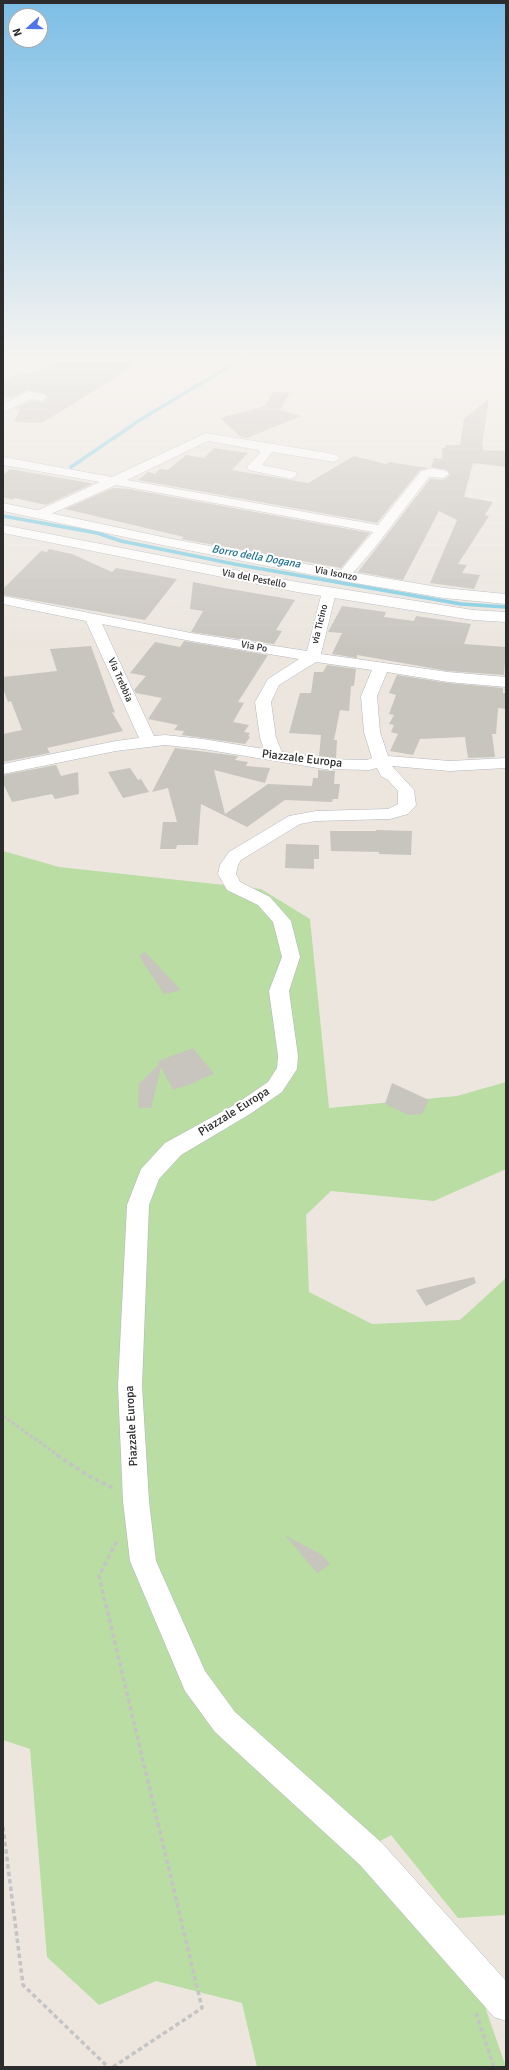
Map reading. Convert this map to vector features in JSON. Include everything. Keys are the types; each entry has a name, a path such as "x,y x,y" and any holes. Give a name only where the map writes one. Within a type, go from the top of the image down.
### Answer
{"street":[{"path":"42,514 165,457"},
{"path":"263,457 253,467 291,475"},
{"path":"325,457 334,458"},
{"path":"3,460 381,529"},
{"path":"343,576 425,474 432,472 443,474"},
{"name":"Via Isonzo","path":"3,507 42,514 167,542 343,576 444,593 506,599"},
{"name":"Via del Pestello","path":"3,529 329,592 473,615 506,617"},
{"name":"via Ticino","path":"312,657 329,592"},
{"name":"Via Po","path":"3,600 92,618 312,657 448,677 506,682"},
{"name":"Via Trebbia","path":"92,618 148,741"},
{"path":"275,756 268,738 263,702 273,682 312,657"},
{"path":"383,668 379,671 369,696 372,732 381,760 450,766 506,762"},
{"name":"Piazzale Europa","path":"3,770 58,757 148,741 164,740 203,744 324,764 369,765 381,760 387,772 394,776 406,790 407,805 402,810 390,814 316,816 295,820 235,856 229,865 227,874 233,886 264,901 282,921 291,957 280,991 288,1048 287,1069 275,1087 243,1109 173,1148 149,1175 138,1205 130,1386 136,1501 143,1561 194,1681 225,1722 371,1854 506,2005"}],"path":[{"path":"3,1416 34,1440 88,1476 136,1501"},
{"path":"113,2067 202,2008 99,1576 120,1535"},
{"path":"3,1827 23,1986 108,2067"}],"green space":[{"path":"3,851 59,867 261,889 310,919 329,1108 457,1096 506,1082 506,1169 434,1201 331,1191 306,1215 309,1292 372,1324 460,1320 506,1278 506,1915 458,1918 391,1835 355,1855 478,1987 506,2067 257,2067 242,2003 156,1981 99,2005 47,1957 30,1749 3,1740"}],"building":[{"path":"184,457 204,458 205,457 245,457 232,470 308,483 353,457 386,464 389,462 428,468 420,470 377,523 138,480 148,472 155,474 160,469 168,470"},
{"path":"442,457 506,457 506,467 473,463 464,497 493,502 485,515 489,516 458,564 467,565 462,573 480,575 474,589 430,583 457,520 439,511 403,580 358,572 430,479 443,480 450,475 447,470 431,467 434,458 442,459"},
{"path":"10,469 92,484 46,505 14,498 13,500 3,497 3,475"},
{"path":"113,488 129,489 370,533 341,568 181,539 184,537 65,509"},
{"path":"49,549 72,554 112,572 116,568 177,579 145,620 3,595 3,589 41,551 47,552"},
{"path":"193,582 295,600 276,630 282,631 274,644 191,632 203,611 190,609"},
{"path":"342,606 386,612 384,617 414,621 416,616 471,624 464,644 506,647 504,675 448,671 357,655 357,658 332,654 342,633 328,632"},
{"path":"184,641 268,655 238,702 244,703 233,722 249,725 244,732 250,733 248,736 250,737 245,744 182,735 184,731 174,730 178,725 148,719 162,698 136,693 134,690 146,676 130,673 155,642 180,647"},
{"path":"91,646 115,713 112,712 123,731 47,748 50,753 3,762 3,734 22,730 11,701 8,702 3,688 3,677 57,671 50,649"},
{"path":"327,665 356,669 354,686 351,686 349,711 340,710 334,740 337,740 336,758 319,757 321,735 289,733 300,693 311,693 314,672 323,672"},
{"path":"397,675 448,683 503,688 503,693 506,693 506,709 498,708 496,734 492,734 495,757 468,758 465,737 420,739 413,755 390,751 398,734 391,732 394,725 389,724 394,715 389,714 396,695 389,693"},
{"path":"175,748 238,756 235,760 248,762 246,766 270,768 265,783 214,770 225,814 268,784 312,786 313,778 318,778 318,770 335,771 334,784 340,784 338,799 333,799 332,802 285,800 247,827 201,804 198,845 177,845 176,849 160,849 163,822 177,822 168,788 152,792"},
{"path":"56,765 61,776 78,772 79,794 55,799 52,794 12,802 3,783 3,775"},
{"path":"130,768 138,780 141,779 149,792 123,798 108,772"},
{"path":"330,831 412,831 411,855 379,854 379,852 331,851"},
{"path":"286,844 319,845 319,859 314,859 314,869 285,868"},
{"path":"145,952 181,990 164,994 139,956"},
{"path":"193,1048 214,1074 196,1081 197,1082 173,1090 161,1067 151,1108 138,1108 139,1084 159,1064 158,1061"},
{"path":"392,1083 429,1100 422,1114 409,1115 385,1104"},
{"path":"474,1277 476,1283 426,1306 416,1290"},
{"path":"285,1535 322,1555 330,1564 317,1573"}],"waterway":[{"path":"71,467 86,457"},
{"name":"Borro della Dogana","path":"3,516 97,533 121,541 234,564 461,604 506,607"}]}
